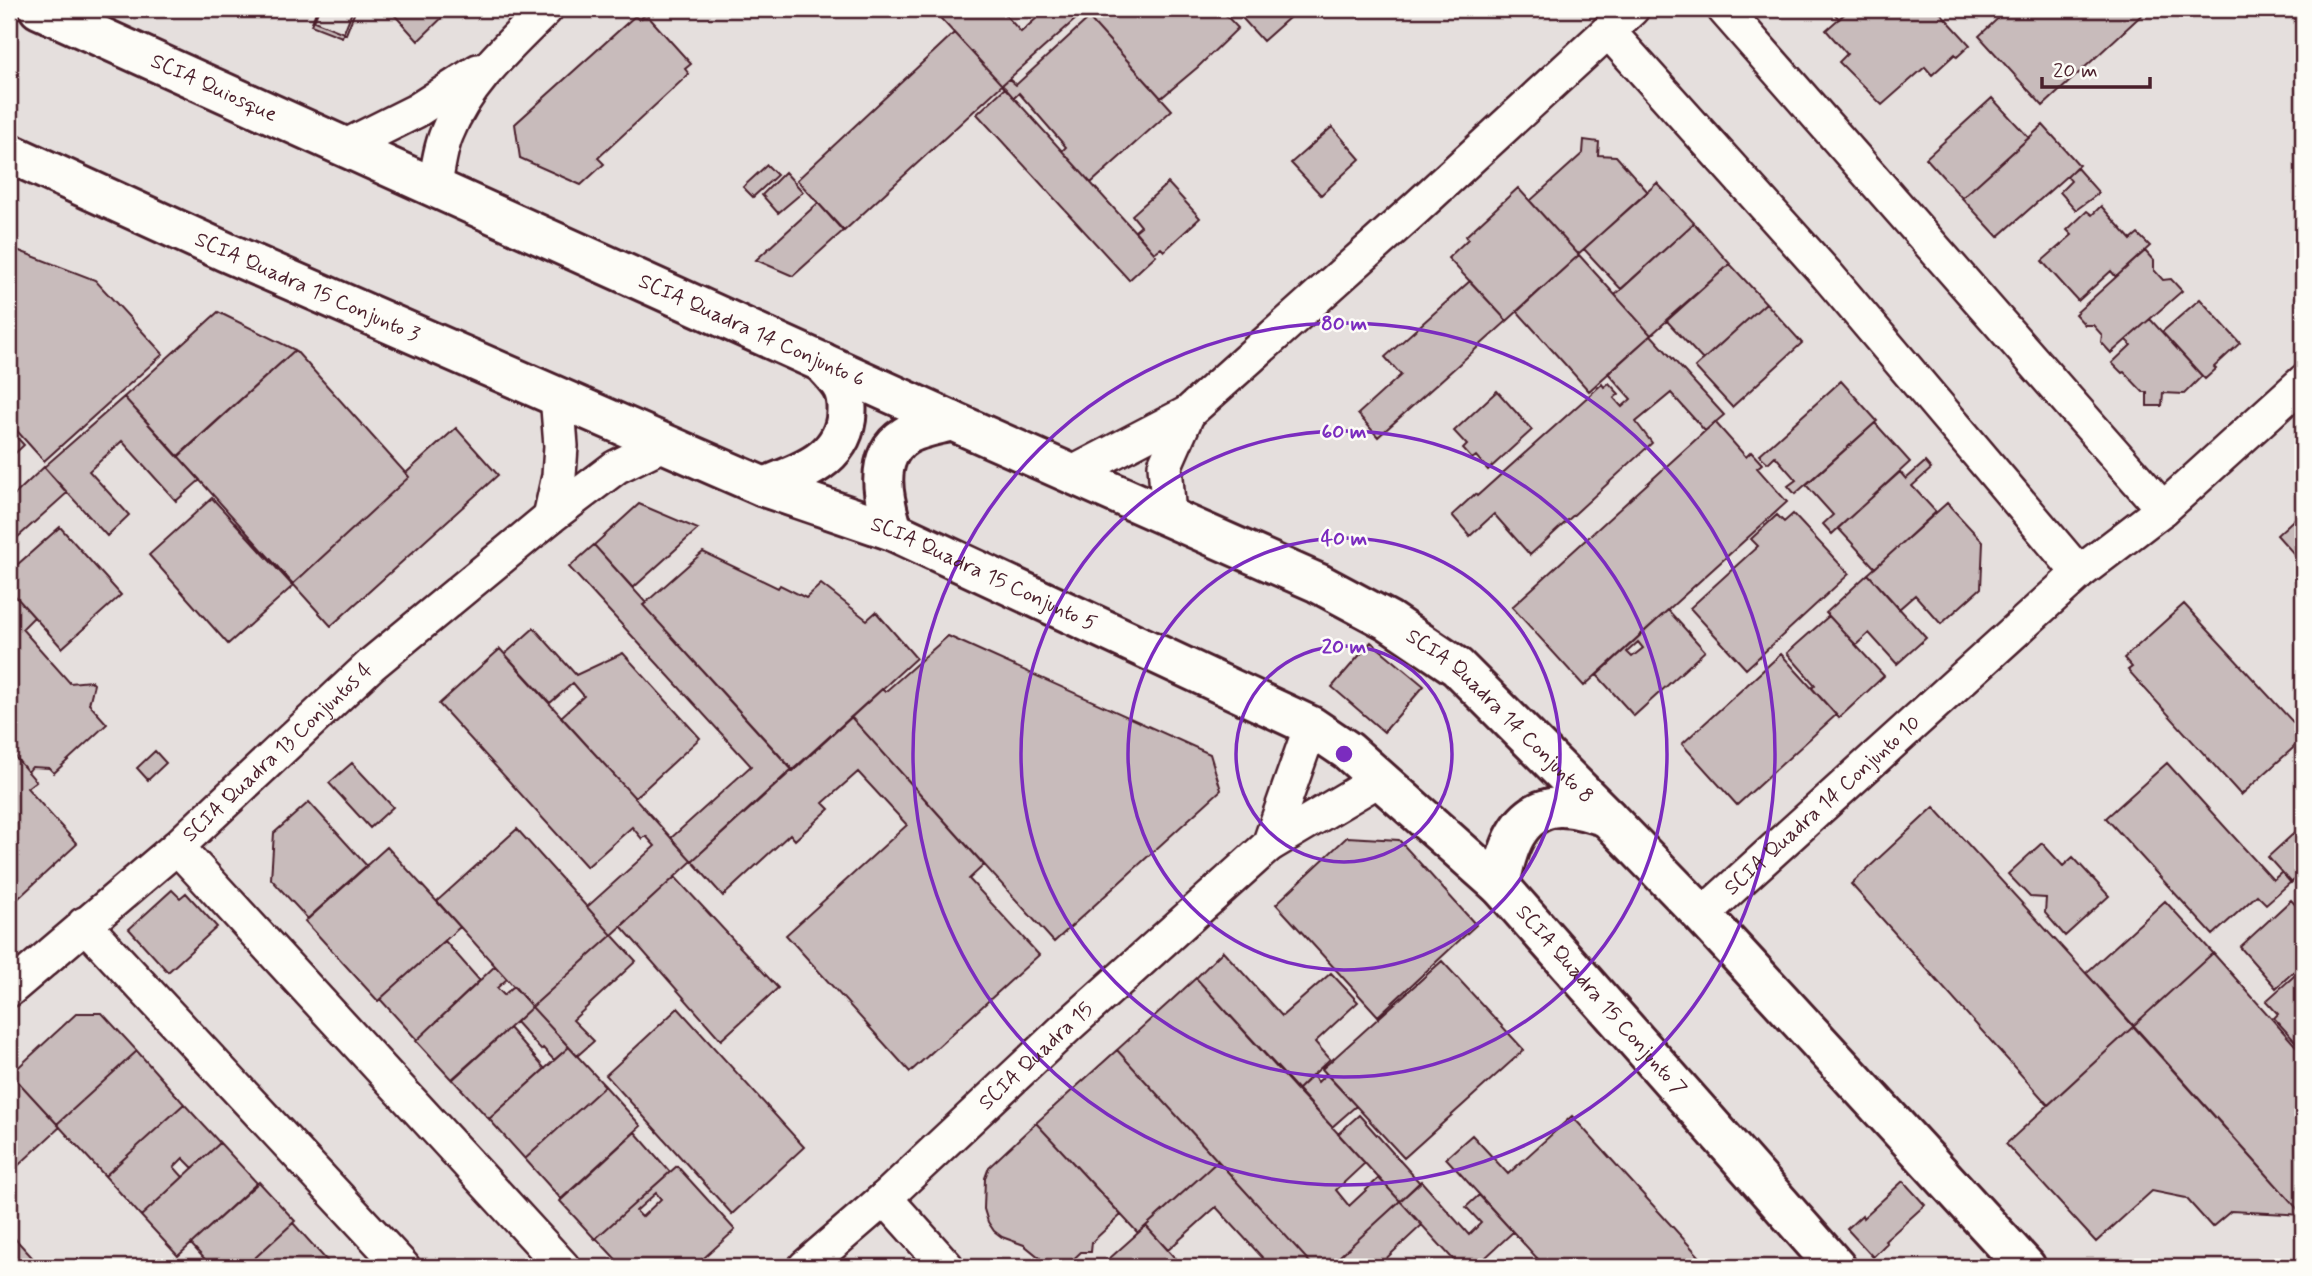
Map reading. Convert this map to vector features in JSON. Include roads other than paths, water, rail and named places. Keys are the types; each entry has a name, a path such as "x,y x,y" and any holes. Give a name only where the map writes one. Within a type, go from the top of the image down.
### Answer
{"main road":[{"name":"SCIA Quiosque","path":"39,9 391,166"},
{"name":"SCIA Quadra 15 Conjunto 3","path":"9,153 226,252 609,418"},
{"name":"SCIA Quadra 14 Conjunto 6","path":"391,166 952,421 1114,491"},
{"path":"764,487 808,470 832,452 844,431 847,409 843,389 822,362"},
{"name":"SCIA Quadra 15 Conjunto 5","path":"609,418 764,487 893,531 1311,726 1348,751"},
{"path":"893,531 883,496 883,475 888,453 905,435 952,421"},
{"name":"SCIA Quadra 14 Conjunto 8","path":"1114,491 1318,583 1389,621 1457,667 1702,915"},
{"name":"SCIA Quadra 15 Conjunto 7","path":"1348,751 1500,886 1825,1262"},
{"path":"1500,886 1506,855 1515,836 1533,814 1557,807 1577,808 1607,817"},
{"path":"1702,915 2025,1267"}],"street":[{"path":"435,186 446,135 453,119 492,62 546,9"},
{"path":"1071,474 1188,413 1632,9"},
{"path":"1724,9 2163,509"},
{"path":"1608,31 1828,276 2079,573"},
{"path":"346,146 416,111 492,62"},
{"name":"SCIA Quadra 14 Conjunto 10","path":"1702,915 2079,573 2163,509 2303,383"},
{"path":"550,517 559,476 561,446 557,396"},
{"path":"1169,517 1165,465 1188,413"},
{"name":"SCIA Quadra 13 Conjuntos 4","path":"9,990 177,847 372,664 615,467 665,443"},
{"name":"SCIA Quadra 15","path":"1269,845 1311,726"},
{"name":"SCIA Quadra 15","path":"805,1267 885,1198 1068,1026 1269,845 1378,779"},
{"path":"177,847 563,1267"},
{"path":"84,925 403,1267"},
{"path":"885,1198 947,1267"}]}
